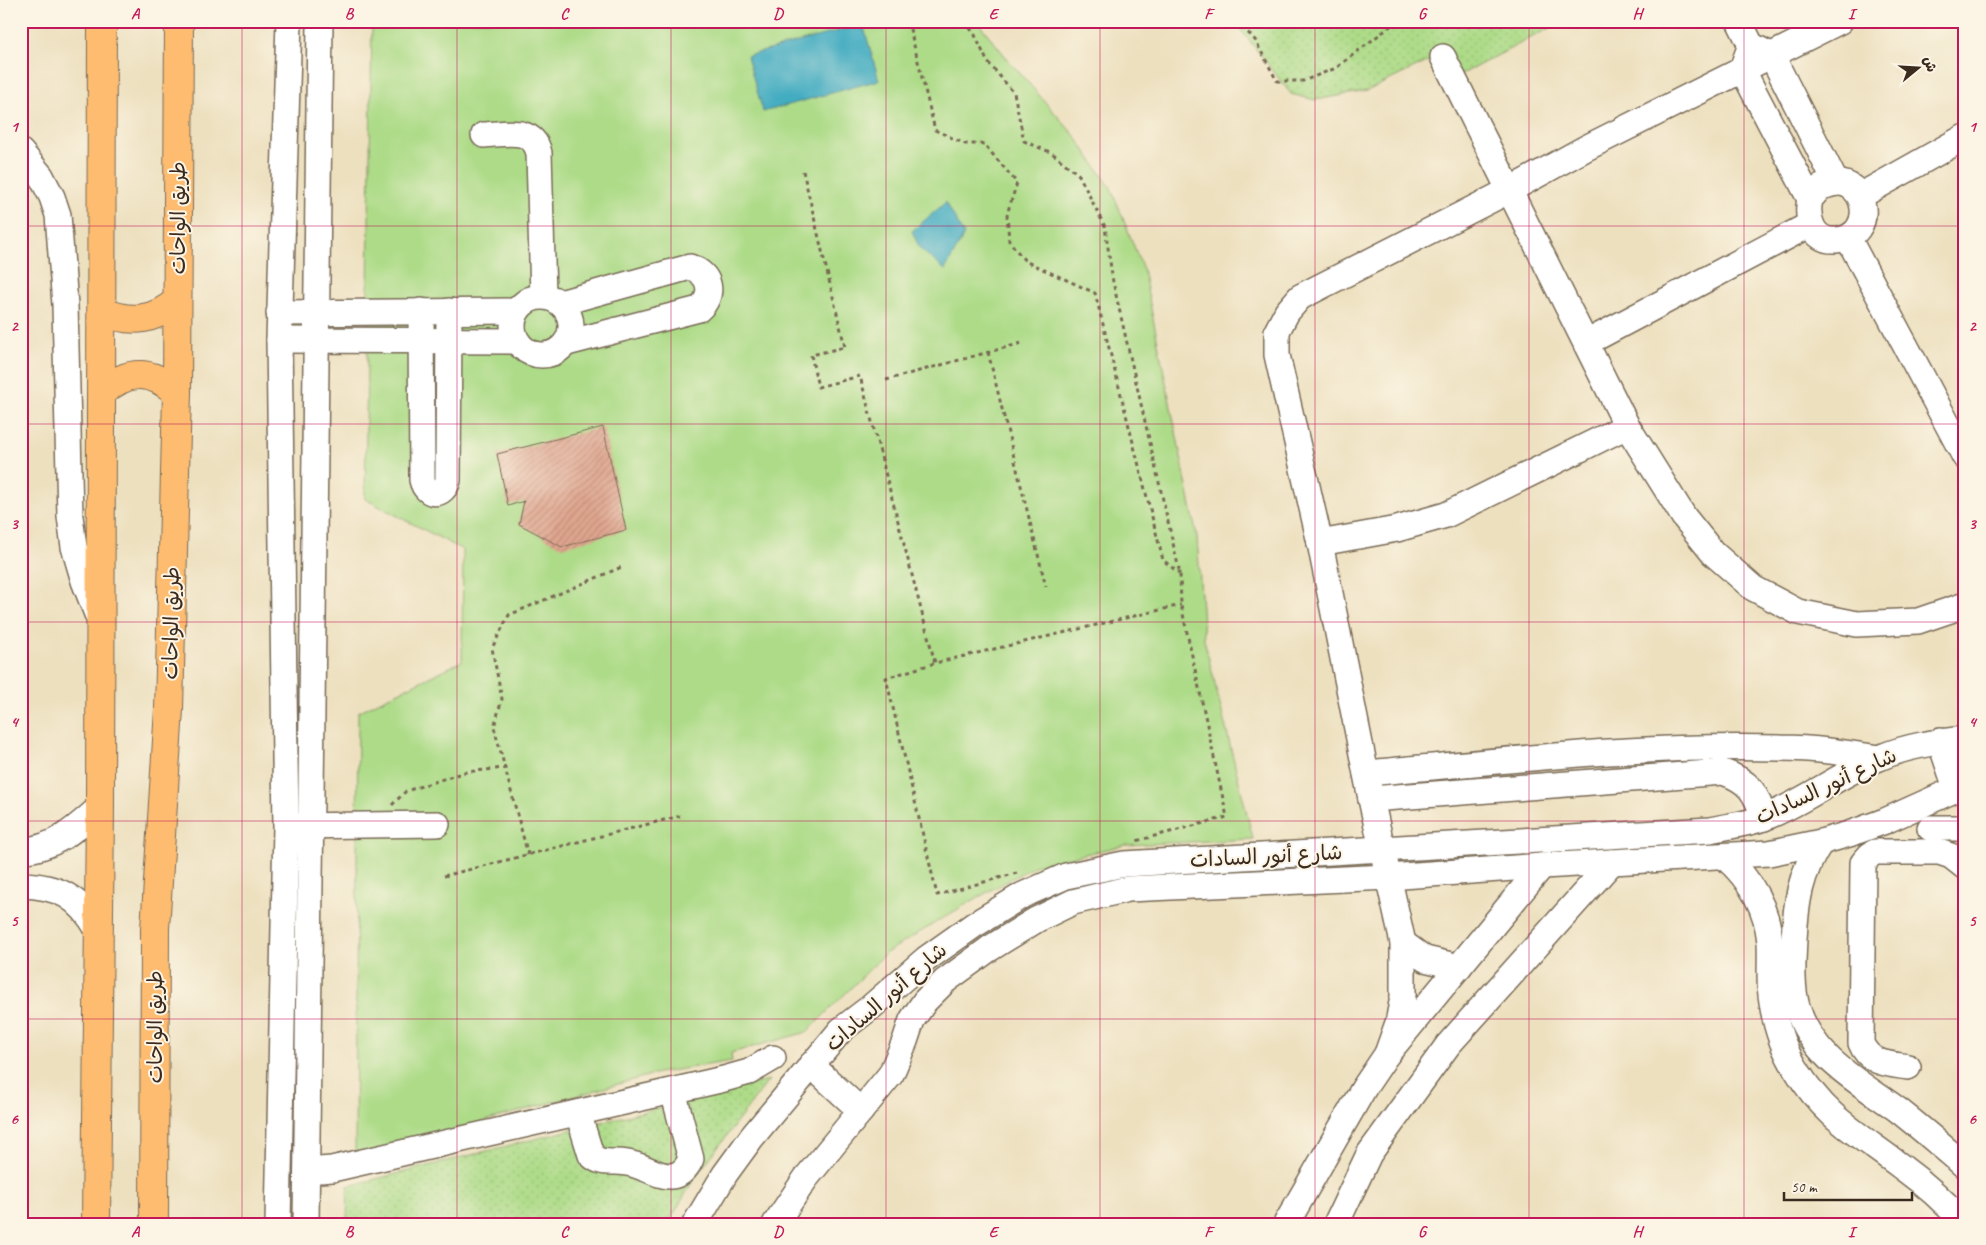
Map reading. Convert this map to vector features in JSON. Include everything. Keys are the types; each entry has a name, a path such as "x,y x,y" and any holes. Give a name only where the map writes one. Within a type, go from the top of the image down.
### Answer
{"highway":[{"path":"96,1224 101,622 102,21"},
{"name":"طريق الواحات","path":"154,1224 155,929 169,709 177,393 179,21"},
{"path":"102,311 121,319 142,320 167,310 177,301"},
{"path":"102,393 112,383 125,376 139,374 154,377 166,383 177,393"}],"street":[{"path":"278,1224 286,826 279,313 289,21"},
{"path":"306,1224 320,21"},
{"path":"1739,21 1761,51 1836,183"},
{"path":"1387,1054 1398,1022 1403,997 1403,943 1371,799 1320,542 1277,355 1277,331 1287,312 1300,297 1742,69 1761,51 1840,21"},
{"path":"1443,56 1627,426 1684,517 1713,553 1753,588 1798,612 1857,624 1918,621 1965,606"},
{"path":"1742,69 1810,199"},
{"path":"484,135 526,135 537,145 551,300 571,317 571,335 567,343 554,354 537,355 522,348 517,341 513,326 517,311 528,300 551,300 690,267 702,272 709,284 708,298 699,309 567,343"},
{"path":"1860,196 1965,137"},
{"path":"21,152 41,176 52,197 58,215 65,305 70,516 74,547 84,581 101,622"},
{"path":"1836,183 1850,186 1860,196 1865,211 1860,227 1848,238 1834,240 1820,236 1810,224 1808,212 1810,199 1821,187 1836,183"},
{"path":"1586,343 1810,224"},
{"path":"1848,238 1965,457"},
{"path":"421,311 422,480 428,492 435,493 442,492 447,487 448,480 449,312"},
{"path":"279,313 517,311"},
{"path":"279,340 517,341"},
{"path":"1320,542 1397,529 1446,515 1627,426"},
{"name":"شارع أنور السادات","path":"695,1224 725,1174 752,1137 841,1030 871,1007 926,959 974,925 1023,895 1066,876 1124,864 1710,830 1764,818 1800,802 1824,786 1879,758 1914,746 1965,738"},
{"path":"1940,741 1960,786"},
{"path":"1366,774 1627,751 1721,748 1783,748 1879,758"},
{"path":"1721,748 1722,772"},
{"path":"1371,799 1722,772 1738,778 1749,786 1759,801 1764,818"},
{"name":"شارع أنور السادات","path":"775,1224 806,1178 891,1074 906,1042 912,1020 924,1001 945,981 989,949 1036,920 1073,902 1128,889 1388,877 1769,853 1821,842 1885,820 1960,786"},
{"path":"21,850 32,850 61,838 100,807"},
{"path":"286,826 436,824"},
{"path":"1930,828 1965,828"},
{"path":"1821,842 1803,875 1796,912 1793,976 1794,991 1802,1020 1817,1046 1833,1063 1931,1136 1965,1166"},
{"path":"1908,1067 1877,1062 1867,1054 1861,1043 1863,863 1870,854 1875,852 1933,852 1952,856 1965,867"},
{"path":"1725,857 1736,866 1752,888 1764,914 1770,941 1770,979 1774,1013 1794,1068 1818,1101 1832,1116 1904,1168 1965,1224"},
{"path":"1336,1224 1369,1154 1448,1045 1612,862"},
{"path":"1286,1224 1336,1135 1387,1054 1542,866"},
{"path":"21,885 47,887 75,900 89,914 98,930"},
{"path":"1403,943 1425,959 1459,967"},
{"path":"307,1171 332,1170 672,1091 750,1072 773,1058"},
{"path":"810,1065 861,1110"},
{"path":"578,1113 591,1155 595,1159 604,1163 626,1162 636,1164 658,1175 674,1175 682,1172 688,1166 691,1159 672,1091"},
{"path":"1336,1135 1349,1151 1369,1154"},
{"path":"1904,1168 1931,1136"}],"path":[{"path":"908,21 936,130 965,144 984,144 1017,183 1007,214 1009,241 1025,261 1095,293 1163,560 1180,574"},
{"path":"965,21 975,35 987,62 1014,93 1024,141 1052,153 1079,175 1105,227 1113,282 1180,574 1181,605 1227,817 1133,842"},
{"path":"1237,21 1255,40 1277,81 1303,81 1336,68 1397,21"},
{"path":"803,172 845,346 811,355 818,387 860,376 935,663"},
{"path":"886,380 1022,343"},
{"path":"988,352 1046,587"},
{"path":"528,855 494,727 502,699 492,648 509,615 624,566"},
{"path":"1021,872 937,895 886,678 935,663 1181,605"},
{"path":"369,825 387,811 406,791 465,772 505,768"},
{"path":"444,876 680,816"}],"green space":[{"path":"372,21 977,21 1075,136 1111,188 1143,269 1197,536 1204,639 1253,839 1126,845 1036,865 963,906 886,953 807,1032 731,1053 732,1061 658,1073 355,1157 358,712 462,661 463,550 365,499"},
{"path":"1234,21 1563,21 1447,82 1431,60 1367,91 1315,100 1291,94"},
{"path":"769,1080 694,1179 668,1224 347,1224 348,1186"}],"water":[{"path":"863,24 879,80 763,112 747,56"},
{"path":"946,202 964,235 945,270 920,249 912,231"}],"building":[{"path":"603,427 626,530 562,547 519,524 524,501 508,506 497,454"}]}
